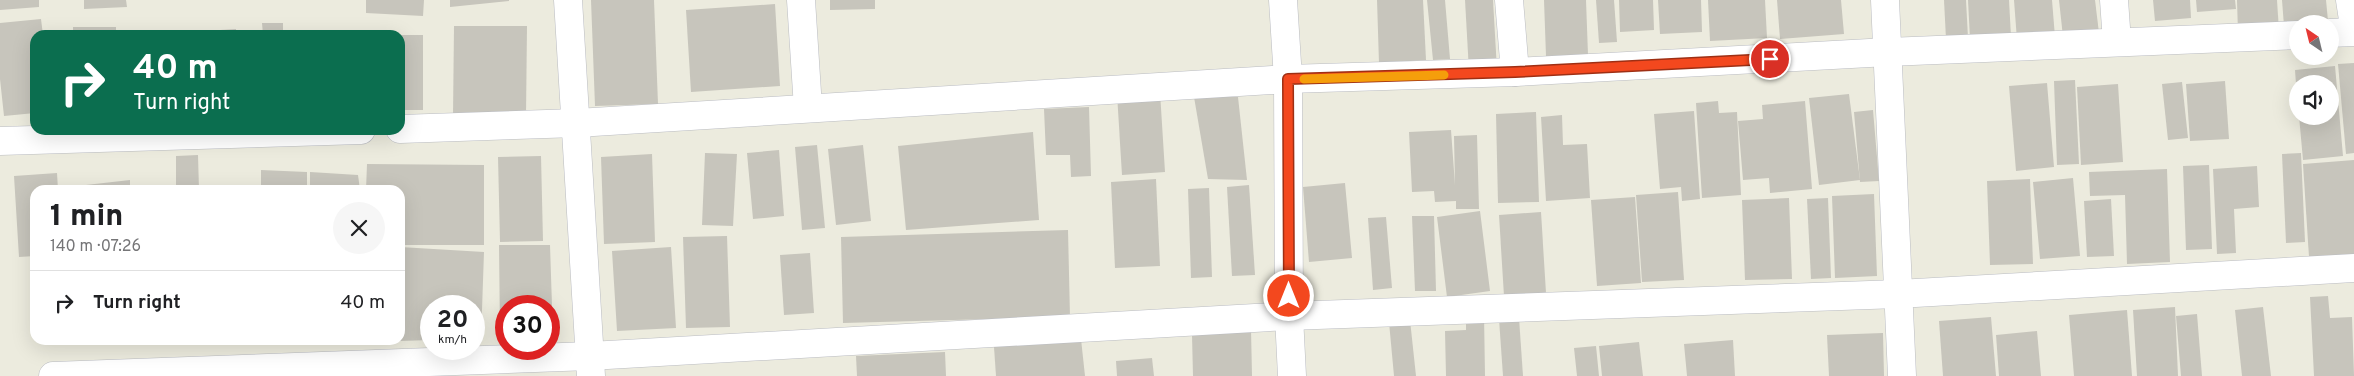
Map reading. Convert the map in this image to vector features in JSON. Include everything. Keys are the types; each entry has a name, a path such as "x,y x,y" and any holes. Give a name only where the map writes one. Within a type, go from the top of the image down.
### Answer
{"street":[{"path":"568,0 591,366"},
{"path":"801,0 808,108"},
{"path":"1283,0 1288,79 1289,316 1292,376"},
{"path":"1509,0 1515,72"},
{"path":"1885,0 1902,376"},
{"path":"2114,0 2117,42"},
{"path":"2350,0 2354,26"},
{"path":"2339,33 2354,32"},
{"path":"405,129 577,124 1288,79 1515,72 1888,52 2289,35"},
{"path":"0,141 197,135"},
{"path":"53,376 591,366 1289,316 1898,294 2354,268"}],"building":[{"path":"0,0 39,0 39,7 0,10"},
{"path":"84,0 126,0 127,7 84,9"},
{"path":"366,0 424,0 423,16 366,13"},
{"path":"450,0 509,0 509,1 450,7"},
{"path":"591,0 654,0 658,104 595,106"},
{"path":"830,0 875,0 875,9 830,10"},
{"path":"1377,0 1423,0 1426,60 1379,63"},
{"path":"1427,0 1445,0 1450,59 1433,60"},
{"path":"1465,0 1493,0 1497,70 1469,71"},
{"path":"1544,0 1586,0 1588,55 1546,56"},
{"path":"1596,0 1614,0 1617,42 1599,43"},
{"path":"1619,0 1653,0 1654,30 1620,32"},
{"path":"1658,0 1701,0 1702,32 1660,34"},
{"path":"1708,0 1765,0 1767,38 1710,41"},
{"path":"1777,0 1841,0 1844,34 1780,39"},
{"path":"1944,0 1966,0 1968,38 1946,39"},
{"path":"1968,0 2009,0 2011,37 1970,39"},
{"path":"2014,0 2052,0 2055,37 2017,40"},
{"path":"2059,0 2095,0 2099,33 2063,37"},
{"path":"2153,0 2190,0 2191,18 2155,21"},
{"path":"2196,0 2235,0 2236,9 2197,12"},
{"path":"2237,0 2277,0 2279,31 2238,33"},
{"path":"2282,0 2326,0 2327,15 2289,15 2289,25 2284,26"},
{"path":"775,4 780,86 691,92 686,10"},
{"path":"41,19 42,30 30,30 30,113 4,116 0,79 0,23"},
{"path":"262,23 283,23 283,30 263,30"},
{"path":"454,26 527,26 526,116 453,116"},
{"path":"73,27 116,27 116,30 73,30"},
{"path":"405,35 423,35 423,110 405,110"},
{"path":"2354,63 2354,153 2346,154 2338,65"},
{"path":"2335,66 2336,75 2295,75 2295,70"},
{"path":"2075,80 2079,164 2057,165 2054,81"},
{"path":"2225,81 2229,139 2190,141 2186,84"},
{"path":"2182,82 2188,138 2168,140 2162,84"},
{"path":"2047,83 2054,167 2016,171 2009,86"},
{"path":"2118,84 2123,162 2081,165 2077,87"},
{"path":"1160,92 1165,172 1122,175 1117,94"},
{"path":"1849,94 1860,180 1819,185 1809,98"},
{"path":"1194,97 1238,97 1247,180 1208,179"},
{"path":"1718,101 1719,113 1737,112 1741,195 1702,198 1696,103"},
{"path":"1805,101 1812,189 1770,193 1769,178 1743,180 1738,121 1763,119 1762,105"},
{"path":"1089,107 1091,176 1071,177 1070,155 1046,155 1044,109"},
{"path":"1873,110 1879,181 1860,182 1854,112"},
{"path":"1694,111 1700,199 1682,201 1681,187 1660,189 1654,114"},
{"path":"2339,111 2343,156 2303,160 2300,125 2339,125"},
{"path":"1536,112 1539,202 1498,203 1496,114"},
{"path":"1562,115 1563,145 1587,144 1590,198 1546,201 1541,117"},
{"path":"1451,130 1455,185 1454,136 1477,135 1479,209 1456,209 1456,201 1435,202 1434,191 1412,192 1409,132"},
{"path":"1033,132 1039,220 906,230 898,146"},
{"path":"817,145 825,228 802,230 795,147"},
{"path":"863,145 871,221 836,225 828,149"},
{"path":"779,150 784,216 753,219 747,153"},
{"path":"705,153 737,154 733,226 702,225"},
{"path":"2301,153 2305,242 2286,243 2282,154"},
{"path":"652,154 655,242 604,244 601,157"},
{"path":"198,155 199,185 176,185 176,156"},
{"path":"541,156 543,241 500,242 498,157"},
{"path":"2354,160 2354,254 2309,257 2303,164"},
{"path":"367,164 484,165 484,245 405,245 405,185 366,185"},
{"path":"2209,165 2212,249 2186,250 2183,166"},
{"path":"2257,166 2259,207 2234,209 2236,253 2217,254 2213,169"},
{"path":"2167,169 2170,262 2127,264 2125,195 2090,196 2089,172"},
{"path":"261,170 307,172 307,185 261,185"},
{"path":"310,172 358,175 359,185 310,185"},
{"path":"57,173 58,185 30,185 30,256 19,257 14,176"},
{"path":"2073,178 2080,256 2040,259 2033,182"},
{"path":"1156,179 1160,266 1115,268 1111,182"},
{"path":"2030,179 2033,264 1990,265 1987,181"},
{"path":"130,180 130,185 86,185"},
{"path":"1345,183 1352,258 1309,262 1303,187"},
{"path":"1249,185 1255,275 1232,276 1227,187"},
{"path":"1209,188 1212,277 1191,278 1188,189"},
{"path":"1678,192 1684,280 1642,282 1636,195"},
{"path":"1874,194 1877,276 1835,278 1832,196"},
{"path":"1635,197 1641,283 1597,286 1591,200"},
{"path":"1789,198 1792,279 1745,280 1742,200"},
{"path":"1828,198 1831,278 1811,279 1807,199"},
{"path":"2111,199 2114,256 2087,257 2084,201"},
{"path":"1480,211 1490,291 1447,297 1437,217"},
{"path":"1541,212 1546,293 1504,296 1499,215"},
{"path":"1412,216 1434,216 1436,291 1415,291"},
{"path":"1386,217 1392,288 1373,290 1368,218"},
{"path":"1068,230 1070,317 843,323 841,237"},
{"path":"727,236 730,327 686,328 683,237"},
{"path":"499,245 550,245 552,295 500,295"},
{"path":"405,247 484,252 483,295 420,295 420,340 405,341"},
{"path":"671,247 676,328 617,331 612,251"},
{"path":"810,253 814,313 784,315 780,255"},
{"path":"2328,296 2330,318 2352,317 2354,376 2314,376 2310,297"},
{"path":"2175,307 2178,376 2137,376 2133,310"},
{"path":"2263,307 2271,376 2242,376 2235,310"},
{"path":"2127,310 2132,376 2074,376 2069,315"},
{"path":"1484,314 1485,376 1446,376 1445,331 1466,330 1466,315"},
{"path":"2197,314 2202,376 2181,376 2176,316"},
{"path":"1991,317 1996,376 1943,376 1939,321"},
{"path":"1519,318 1523,376 1503,376 1499,319"},
{"path":"1410,320 1416,376 1394,376 1389,322"},
{"path":"1251,329 1252,376 1193,376 1192,335"},
{"path":"2037,331 2041,376 1999,376 1996,335"},
{"path":"1883,333 1884,376 1829,376 1827,335"},
{"path":"1081,339 1085,376 996,376 994,347"},
{"path":"1733,340 1735,376 1687,376 1684,344"},
{"path":"1639,342 1643,376 1602,376 1599,346"},
{"path":"1596,346 1599,376 1577,376 1574,348"},
{"path":"945,352 946,376 857,376 856,356"},
{"path":"1152,358 1154,376 1117,376 1116,361"}],"slow traffic":[{"path":"1304,79 1444,75"}],"route":[{"path":"1289,296 1288,79 1515,72 1770,59"}]}
